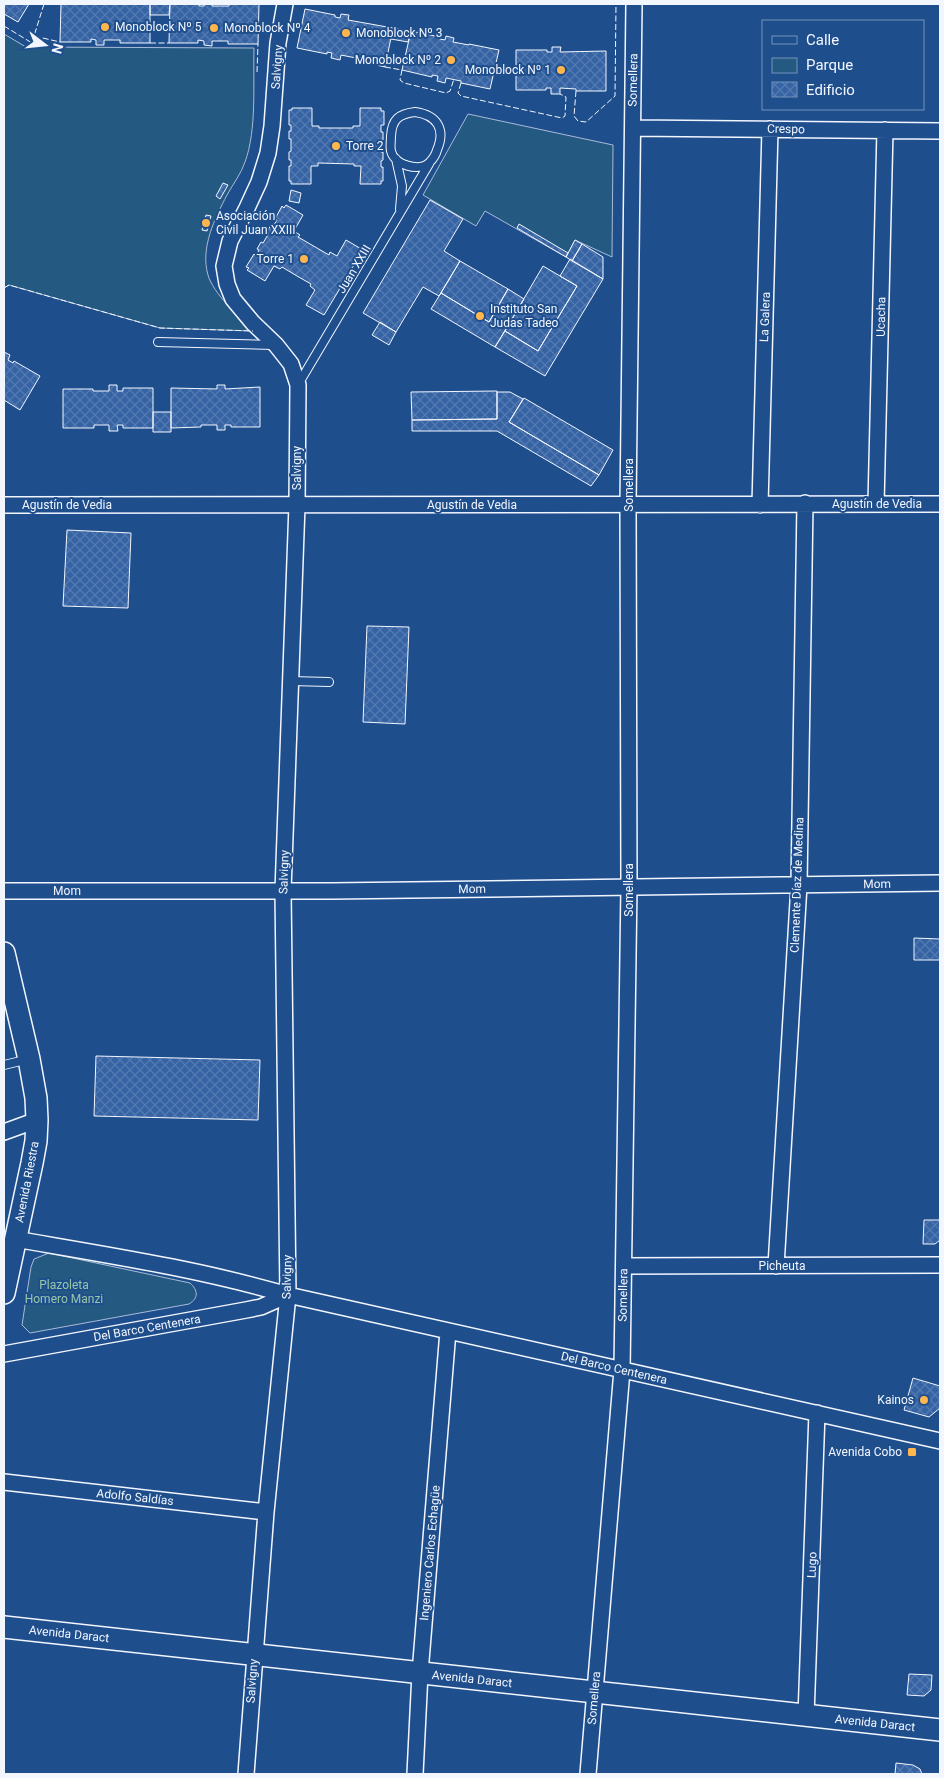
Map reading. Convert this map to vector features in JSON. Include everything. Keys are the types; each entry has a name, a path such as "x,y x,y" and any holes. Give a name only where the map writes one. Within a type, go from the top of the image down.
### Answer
{"main road":[{"name":"Avenida Riestra","path":"4,953 29,1059 36,1098 36,1141 10,1241 4,1293"},
{"name":"Avenida Daract","path":"4,1627 940,1730"}],"street":[{"name":"Salvigny","path":"246,1774 266,1512 288,1295 284,891 297,505 298,385 291,364 233,299 227,284 224,266 230,240 248,208 268,153 272,126 278,43 285,4"},
{"name":"Somellera","path":"588,1774 622,1370 629,886 628,505 634,4"},
{"name":"Crespo","path":"633,128 940,131"},
{"name":"La Galera","path":"760,505 770,129"},
{"name":"Ucacha","path":"876,504 885,130"},
{"name":"Clemente Díaz de Medina","path":"776,1266 798,885 806,504"},
{"name":"Agustín de Vedia","path":"4,505 940,504"},
{"name":"Mom","path":"4,891 284,891 940,883"},
{"path":"4,1132 36,1120"},
{"name":"Del Barco Centenera","path":"10,1241 212,1274 288,1295 940,1441"},
{"name":"Picheuta","path":"624,1266 940,1265"},
{"name":"Del Barco Centenera","path":"4,1354 261,1307 288,1295"},
{"name":"Ingeniero Carlos Echagüe","path":"415,1774 420,1673 448,1331"},
{"name":"Lugo","path":"806,1716 817,1413"},
{"name":"Adolfo Saldías","path":"4,1482 266,1512"}],"lane":[{"path":"415,112 424,113 433,118 439,125 441,139 437,152 429,164 411,167 396,159 390,152 392,125 398,118 406,113 415,112"},
{"path":"396,159 402,186 399,213"},
{"name":"Juan XXIII","path":"298,385 429,164"},
{"path":"158,342 276,345"},
{"path":"291,681 329,682"},
{"path":"4,1065 29,1059"}],"green space":[{"path":"4,34 26,47 254,48 253,121 249,149 241,171 218,213 207,244 206,254 208,275 215,289 253,331 160,328 9,285 4,288"},
{"path":"468,114 613,145 612,257 575,240 566,257 485,211 476,226 423,195"},
{"name":"Plazoleta Homero Manzi","path":"49,1253 190,1283 195,1288 196,1297 189,1304 30,1333 22,1325 31,1267 34,1259"}],"building":[{"path":"4,4 29,4 18,22 4,14"},
{"name":"Monoblock Nº 5","path":"61,4 150,4 150,43 120,43 120,40 104,40 104,45 96,45 96,40 91,39 91,42 60,42"},
{"path":"150,4 170,4 169,15 150,15"},
{"name":"Monoblock Nº 4","path":"170,4 229,6 229,4 259,4 258,44 228,44 228,41 212,41 212,46 204,45 204,41 198,40 198,43 169,43"},
{"name":"Monoblock Nº 3","path":"305,9 335,15 335,17 340,18 341,14 349,15 348,20 393,28 385,67 355,60 356,58 341,55 340,60 331,58 332,53 327,52 327,54 297,48"},
{"path":"393,28 411,31 408,42 391,39"},
{"name":"Monoblock Nº 2","path":"411,31 440,37 440,39 445,40 446,36 454,38 453,42 499,50 490,89 446,78 445,83 437,81 438,76 432,75 432,77 402,70"},
{"name":"Monoblock Nº 1","path":"552,47 561,47 560,52 606,51 606,91 576,91 576,89 560,88 560,94 551,94 551,88 546,88 546,90 516,90 516,50 547,50 547,52 552,52"},
{"name":"Torre 2","path":"292,108 312,108 312,126 319,126 319,128 353,128 353,126 360,126 360,108 381,108 381,111 384,111 384,125 381,125 381,132 383,132 381,152 383,152 383,160 381,161 381,167 383,167 383,181 381,181 381,184 360,184 361,166 354,166 354,164 318,163 318,166 311,166 311,184 291,184 291,181 289,181 291,139 289,139 289,131 291,131 291,125 289,125 289,110 292,110"},
{"name":"Asociación Civil Juan XXIII","path":"223,183 228,185 220,199 216,196"},
{"path":"291,190 301,193 299,203 289,201"},
{"path":"430,200 463,219 444,251 460,261 439,296 423,287 396,332 363,313"},
{"name":"Torre 1","path":"286,205 303,215 294,231 300,235 298,237 329,255 330,252 337,256 346,240 363,250 324,315 306,305 315,290 310,286 311,284 282,267 280,269 274,266 265,281 247,270 249,268 246,267 254,254 256,256 259,250 257,249 269,233 267,231 277,220 275,219 282,206 284,208"},
{"name":"Asociación Civil Juan XXIII","path":"206,215 211,216 207,231 202,230"},
{"path":"519,224 568,253 566,257 517,228"},
{"path":"575,240 582,244 572,261 566,257"},
{"path":"582,244 603,257 603,279 572,261"},
{"path":"570,259 603,279 545,376 495,347 505,331 538,351 577,286 560,276"},
{"path":"460,261 508,289 489,322 441,293"},
{"path":"543,266 577,286 538,351 505,331"},
{"path":"508,289 524,299 495,347 431,309 441,293 489,322"},
{"path":"380,322 396,332 389,345 372,335"},
{"path":"4,352 10,355 8,360 13,363 14,361 40,376 20,410 4,400"},
{"path":"109,385 117,385 117,391 123,391 123,388 153,388 153,428 123,428 123,425 117,425 118,431 109,431 109,425 94,425 94,428 63,428 63,389 109,391"},
{"path":"217,385 225,385 225,389 260,387 260,427 231,427 231,425 225,425 225,430 217,430 217,425 201,425 201,427 171,428 171,388 217,389"},
{"path":"497,391 497,419 412,420 411,392"},
{"path":"497,392 510,392 523,399 509,422 599,475 591,486 497,431 412,431 412,420 497,419"},
{"path":"524,398 613,450 599,475 509,422"},
{"path":"153,412 171,412 171,432 153,432"},
{"path":"67,530 131,533 128,608 63,606"},
{"path":"367,626 409,627 405,724 363,722"},
{"path":"914,938 940,939 940,960 914,960"},
{"path":"96,1056 260,1060 258,1120 94,1116"},
{"path":"924,1220 940,1220 940,1240 935,1244 923,1244"},
{"name":"Kainos","path":"913,1378 940,1386 940,1408 929,1417 904,1410"},
{"path":"909,1674 932,1675 931,1690 924,1696 907,1695"},
{"path":"896,1763 913,1765 920,1769 922,1774 895,1774"}],"fence":[{"path":"44,4 34,36 60,42"},
{"path":"259,4 267,4"},
{"path":"576,91 574,116 578,121 586,122 615,96 616,4"},
{"path":"4,26 32,43 34,36"},
{"path":"150,43 169,43"},
{"path":"257,72 258,44"},
{"path":"385,67 402,70 400,80 404,83 446,93 450,91 454,79"},
{"path":"461,83 458,93 461,96 562,118 565,116 566,97 560,94"},
{"path":"4,288 9,285 160,328 253,331"}],"place":[{"name":"Monoblock Nº 5","path":"105,27"},
{"name":"Monoblock Nº 4","path":"214,28"},
{"name":"Monoblock Nº 3","path":"346,33"},
{"name":"Monoblock Nº 2","path":"451,60"},
{"name":"Monoblock Nº 1","path":"561,70"},
{"name":"Torre 2","path":"336,146"},
{"name":"Asociación Civil Juan XXIII","path":"206,223"},
{"name":"Torre 1","path":"304,259"},
{"name":"Instituto San Judas Tadeo","path":"480,316"},
{"name":"Kainos","path":"924,1400"},
{"name":"Avenida Cobo","path":"912,1452"}]}
